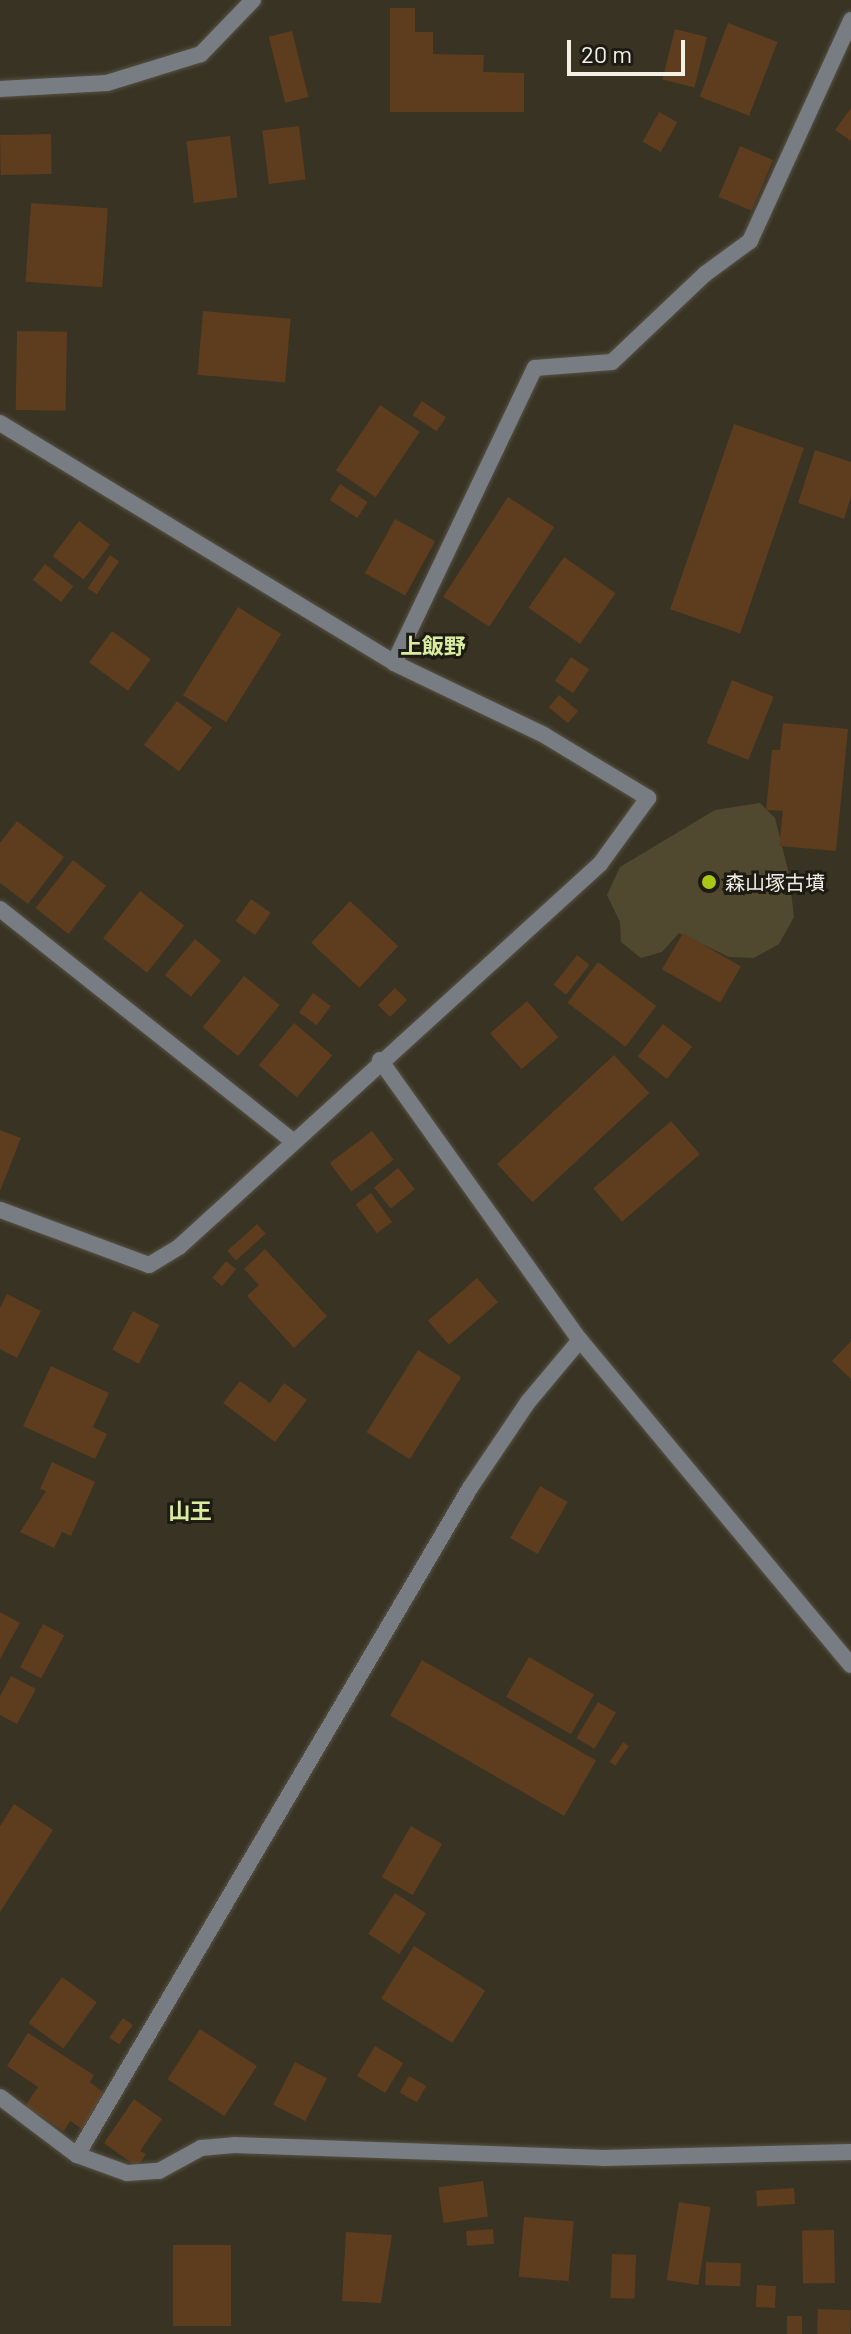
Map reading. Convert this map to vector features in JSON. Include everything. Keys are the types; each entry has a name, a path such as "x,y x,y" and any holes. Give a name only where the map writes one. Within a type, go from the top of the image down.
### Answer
{"street":[{"path":"0,89 107,83 201,54 253,0"},
{"path":"394,663 535,368 612,362 705,274 750,241 851,20"},
{"path":"0,423 394,663 544,735 648,798 600,864 380,1060 179,1247 149,1265 0,1210"},
{"path":"0,909 294,1142"},
{"path":"380,1060 580,1340 851,1665"},
{"path":"77,2155 470,1488 528,1402 580,1340"},
{"path":"2,2102 77,2155 127,2173 159,2171 201,2148 234,2145 603,2158 851,2152"}],"shaded area":[{"path":"760,803 775,818 789,874 794,917 779,944 754,958 729,957 679,933 662,952 641,958 621,942 620,922 607,895 620,867 715,810"}],"building":[{"path":"390,8 415,8 415,32 433,32 433,54 484,55 483,72 524,73 524,112 390,112"},
{"path":"728,23 777,42 749,116 700,97"},
{"path":"675,29 707,37 694,87 662,79"},
{"path":"292,31 308,97 285,103 269,37"},
{"path":"851,108 851,141 835,130"},
{"path":"659,112 677,122 661,152 643,142"},
{"path":"299,126 306,180 269,184 262,131"},
{"path":"51,134 52,174 1,175 0,135"},
{"path":"230,136 238,198 194,203 186,141"},
{"path":"740,146 773,160 752,211 719,197"},
{"path":"31,203 108,208 102,287 25,282"},
{"path":"203,311 291,319 285,382 197,375"},
{"path":"17,331 67,332 66,411 16,410"},
{"path":"422,401 446,417 437,431 412,415"},
{"path":"380,405 420,432 376,497 336,470"},
{"path":"734,424 804,448 740,633 670,609"},
{"path":"815,450 851,462 851,497 844,519 798,503"},
{"path":"340,484 368,502 357,518 330,500"},
{"path":"508,497 554,527 489,627 443,597"},
{"path":"395,519 435,541 405,596 365,573"},
{"path":"79,521 110,544 84,580 53,556"},
{"path":"110,555 119,561 97,594 88,588"},
{"path":"564,557 616,593 580,644 528,608"},
{"path":"45,564 73,586 61,602 33,580"},
{"path":"238,607 281,634 226,722 183,695"},
{"path":"112,631 151,659 128,691 89,663"},
{"path":"571,657 589,669 573,693 555,681"},
{"path":"732,680 774,697 748,760 707,743"},
{"path":"559,695 578,711 568,723 549,707"},
{"path":"177,701 212,727 179,771 144,745"},
{"path":"783,723 848,729 836,851 779,846 783,811 766,810 772,750 780,750"},
{"path":"17,821 64,857 28,904 0,883 0,843"},
{"path":"73,860 106,886 69,934 35,908"},
{"path":"140,891 184,925 147,973 103,938"},
{"path":"251,899 271,913 255,935 236,921"},
{"path":"350,901 398,946 359,988 311,943"},
{"path":"683,933 741,966 720,1003 662,969"},
{"path":"195,939 221,961 191,997 165,975"},
{"path":"577,955 590,965 566,995 554,985"},
{"path":"598,962 656,1006 626,1047 567,1003"},
{"path":"244,976 280,1005 238,1056 202,1027"},
{"path":"395,988 407,1000 390,1017 378,1005"},
{"path":"313,993 331,1006 317,1025 299,1012"},
{"path":"527,1001 558,1037 522,1069 490,1033"},
{"path":"294,1023 332,1055 297,1097 259,1065"},
{"path":"663,1024 692,1047 667,1079 638,1056"},
{"path":"614,1055 649,1093 532,1202 497,1164"},
{"path":"671,1121 700,1154 622,1222 593,1189"},
{"path":"0,1130 21,1138 0,1191"},
{"path":"372,1131 394,1160 351,1192 330,1163"},
{"path":"398,1168 415,1189 391,1208 374,1188"},
{"path":"371,1193 392,1222 377,1233 356,1204"},
{"path":"257,1224 266,1234 236,1260 227,1251"},
{"path":"265,1249 327,1316 294,1348 247,1296 259,1285 244,1269"},
{"path":"226,1261 236,1269 222,1286 212,1278"},
{"path":"477,1278 498,1302 449,1345 428,1321"},
{"path":"7,1294 41,1311 17,1358 0,1349 0,1308"},
{"path":"133,1311 159,1325 139,1364 112,1350"},
{"path":"851,1341 851,1379 832,1361"},
{"path":"418,1350 461,1377 410,1459 367,1432"},
{"path":"51,1366 109,1393 93,1427 107,1434 95,1459 23,1426"},
{"path":"240,1381 270,1403 284,1383 307,1400 275,1442 223,1403"},
{"path":"52,1462 95,1482 71,1536 62,1532 54,1548 20,1532 46,1491 40,1489"},
{"path":"540,1486 568,1502 538,1554 510,1538"},
{"path":"0,1612 20,1623 0,1659"},
{"path":"43,1624 64,1635 41,1679 20,1667"},
{"path":"529,1657 594,1694 571,1734 506,1697"},
{"path":"422,1660 596,1760 564,1816 390,1715"},
{"path":"11,1676 36,1689 17,1724 0,1715 0,1696"},
{"path":"598,1702 616,1713 594,1749 576,1738"},
{"path":"623,1742 629,1746 615,1766 610,1762"},
{"path":"14,1804 53,1830 0,1912 0,1826"},
{"path":"411,1826 442,1844 413,1895 382,1877"},
{"path":"395,1893 426,1913 399,1954 368,1934"},
{"path":"414,1946 485,1991 452,2043 381,1999"},
{"path":"62,1977 97,2002 63,2048 28,2023"},
{"path":"123,2018 133,2025 119,2045 109,2038"},
{"path":"200,2029 257,2066 224,2116 167,2079"},
{"path":"28,2033 94,2075 90,2082 104,2093 82,2129 70,2121 64,2131 25,2106 38,2087 7,2066"},
{"path":"375,2046 403,2063 385,2093 357,2076"},
{"path":"295,2062 327,2078 305,2121 273,2105"},
{"path":"409,2076 426,2086 417,2102 400,2092"},
{"path":"134,2099 162,2119 140,2151 146,2154 137,2167 104,2143"},
{"path":"483,2181 488,2217 443,2223 438,2187"},
{"path":"794,2188 795,2204 757,2207 756,2191"},
{"path":"679,2202 711,2207 698,2285 667,2280"},
{"path":"524,2217 574,2221 569,2281 519,2277"},
{"path":"493,2229 494,2244 467,2246 466,2231"},
{"path":"834,2230 835,2283 803,2284 802,2231"},
{"path":"346,2232 392,2235 381,2303 342,2301"},
{"path":"173,2245 231,2245 231,2326 173,2326"},
{"path":"612,2254 636,2255 634,2299 610,2298"},
{"path":"706,2262 741,2263 740,2286 705,2285"},
{"path":"757,2285 776,2286 775,2308 756,2307"},
{"path":"818,2309 851,2310 850,2334 817,2334"},
{"path":"787,2316 802,2316 802,2334 787,2334"}],"place":[{"name":"森山塚古墳","path":"709,882"}],"district":[{"name":"上飯野","path":"433,646"},
{"name":"山王","path":"190,1511"}]}
